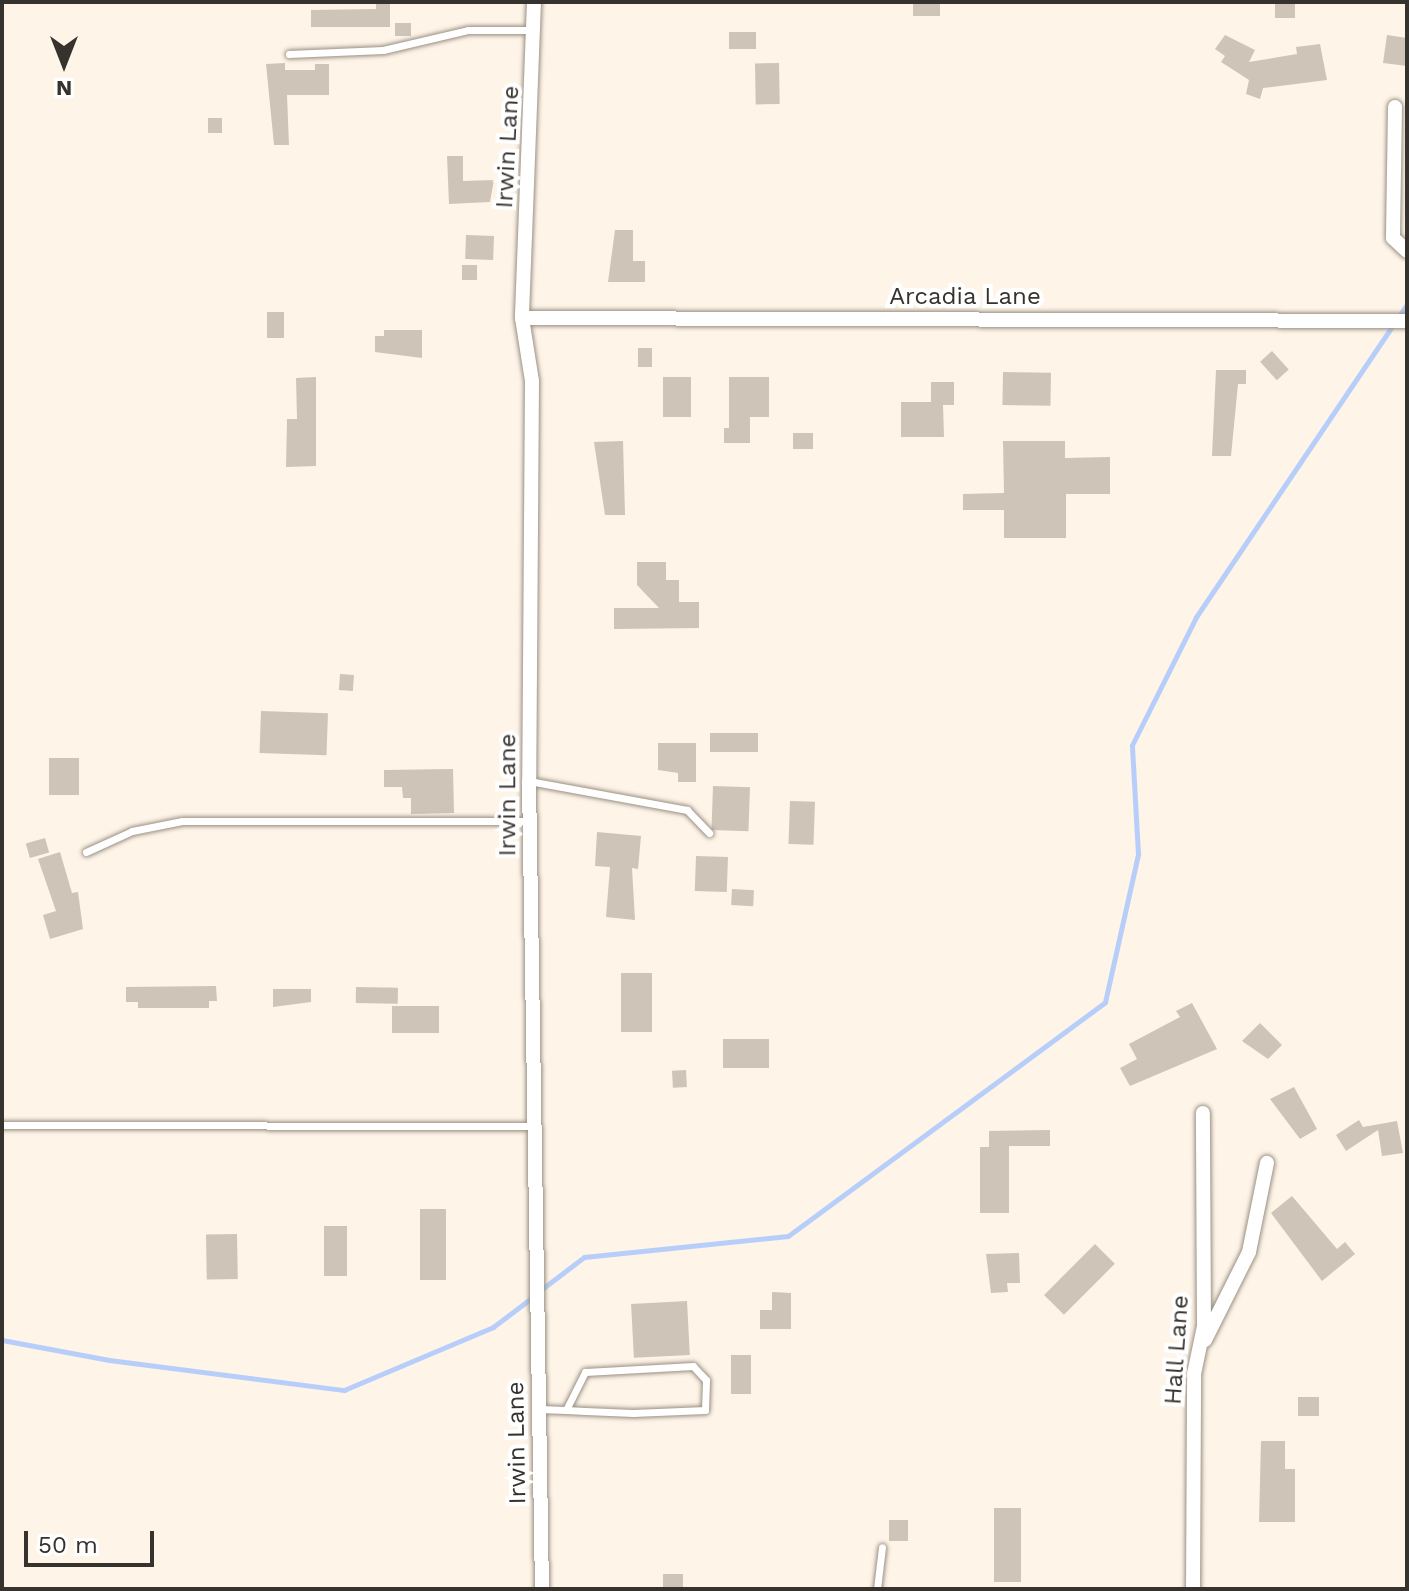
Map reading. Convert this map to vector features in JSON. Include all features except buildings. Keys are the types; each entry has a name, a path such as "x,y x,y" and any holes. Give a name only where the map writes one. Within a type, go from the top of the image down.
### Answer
{"street":[{"name":"Irwin Lane","path":"534,2 536,30 522,318 532,381 529,781 542,1589"},
{"path":"1395,107 1393,238 1407,251"},
{"name":"Arcadia Lane","path":"522,318 1407,321"},
{"name":"Hall Lane","path":"1193,1589 1194,1374 1204,1326 1203,1113"},
{"path":"1199,1351 1249,1252 1267,1163"}],"lane":[{"path":"289,54 383,50 468,30 536,30"},
{"path":"529,781 687,810 709,833"},
{"path":"86,852 132,831 182,821 530,821"},
{"path":"2,1125 535,1126"},
{"path":"539,1409 566,1410 705,1410 706,1380 693,1366 585,1372 566,1410"},
{"path":"877,1589 882,1547"}],"waterway":[{"path":"542,1289 584,1257 788,1236 1105,1002 1138,854 1132,745 1196,617 1407,304"},
{"path":"2,1340 109,1360 344,1390 493,1327 534,1296"}]}
